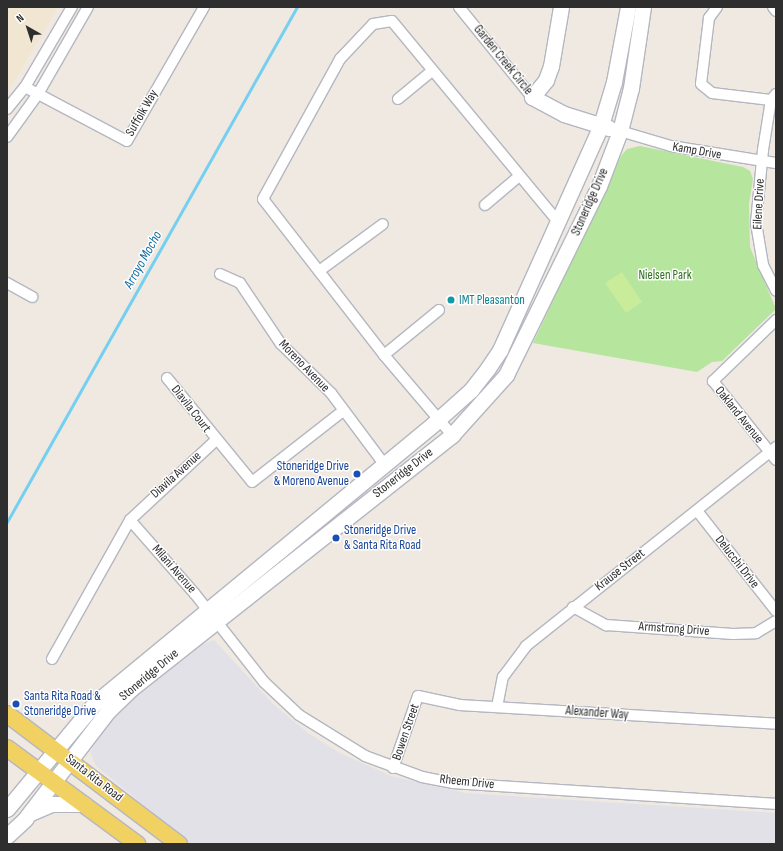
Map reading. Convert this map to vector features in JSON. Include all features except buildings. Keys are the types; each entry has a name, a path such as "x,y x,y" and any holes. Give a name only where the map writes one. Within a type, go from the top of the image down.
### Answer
{"main road":[{"path":"532,97 546,80 551,66 561,7"},
{"name":"Stoneridge Drive","path":"7,809 55,748 96,703 206,608 439,420 471,390 500,350 559,223 601,125 614,82 628,7"},
{"name":"Stoneridge Drive","path":"7,836 29,813 108,711 216,620 452,435 506,375 524,346 599,186 620,131 631,88 644,7"},
{"name":"Garden Creek Circle","path":"532,97 559,112 620,131"},
{"name":"Santa Rita Road","path":"7,714 55,748 179,844"},
{"name":"Santa Rita Road","path":"7,748 54,781 137,844"},
{"path":"29,813 51,804 84,804"}],"street":[{"path":"7,109 25,87 72,7"},
{"path":"7,137 38,94 88,7"},
{"name":"Suffolk Way","path":"25,87 127,141 204,7"},
{"name":"Garden Creek Circle","path":"459,7 532,97"},
{"path":"717,7 709,18 701,84 712,93 774,97"},
{"path":"772,7 776,11"},
{"path":"452,435 384,355 264,199 340,59 373,24 392,21 518,177 559,223"},
{"path":"398,99 433,70"},
{"name":"Eilene Drive","path":"774,97 762,161 756,223 758,247 776,291"},
{"name":"Kamp Drive","path":"620,131 670,146 776,163"},
{"path":"485,205 518,177"},
{"path":"319,272 383,224"},
{"name":"Moreno Avenue","path":"220,274 240,283 281,344 331,393 384,464"},
{"path":"7,283 32,297"},
{"path":"384,355 439,310"},
{"name":"Oakland Avenue","path":"776,320 713,382 773,449 776,460"},
{"name":"Diavila Court","path":"167,378 215,440"},
{"path":"215,440 252,482 343,411"},
{"name":"Diavila Avenue","path":"52,659 130,520 215,440"},
{"name":"Krause Street","path":"497,707 503,677 513,660 573,607 698,512 773,449"},
{"name":"Delucchi Drive","path":"698,512 776,611"},
{"name":"Milani Avenue","path":"130,520 216,620"},
{"name":"Armstrong Drive","path":"573,607 606,625 725,633 756,633 776,621"},
{"name":"Rheem Drive","path":"216,620 264,682 299,716 338,742 393,768 452,783 776,804"},
{"name":"Alexander Way","path":"418,696 497,707 776,724"},
{"name":"Bowen Street","path":"393,768 418,696"}],"shaded area":[{"path":"7,7 58,7 7,94"},
{"path":"214,640 273,704 308,733 340,753 391,776 465,793 776,813 776,844 191,844 96,766 90,752 106,726 130,700 203,644"}],"green space":[{"name":"Nielsen Park","path":"640,146 743,167 750,171 753,179 749,204 750,247 776,309 722,361 712,362 697,372 533,343 621,156 627,149"},
{"path":"622,272 642,302 626,313 605,283"}],"waterway":[{"name":"Arroyo Mocho","path":"7,522 297,7"}],"place":[{"name":"IMT Pleasanton","path":"451,300"},
{"name":"Stoneridge Drive & Moreno Avenue","path":"357,474"},
{"name":"Stoneridge Drive & Santa Rita Road","path":"336,538"},
{"name":"Santa Rita Road & Stoneridge Drive","path":"16,704"}]}
